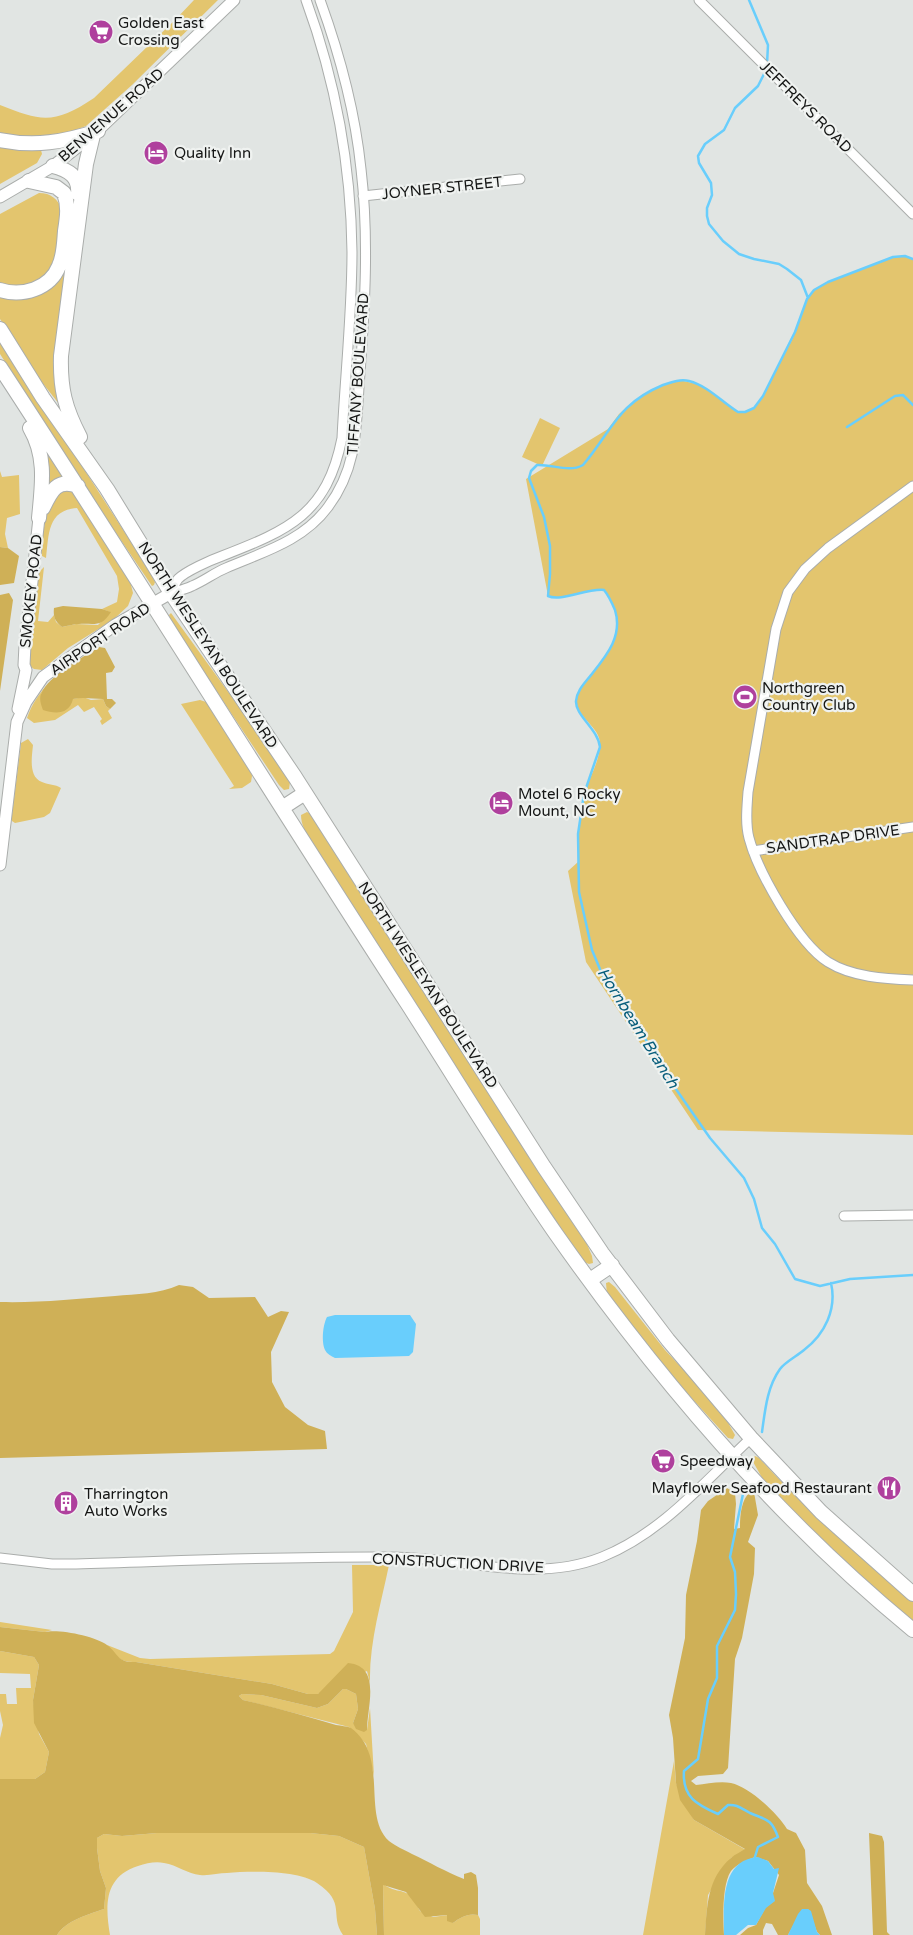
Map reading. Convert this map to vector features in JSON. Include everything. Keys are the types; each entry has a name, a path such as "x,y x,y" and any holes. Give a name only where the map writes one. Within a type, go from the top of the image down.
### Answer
{"highway":[{"path":"0,140 46,144 62,142 95,133"},
{"path":"95,133 86,164 63,336 60,375 68,414 100,478"},
{"path":"53,166 66,169 77,179 79,188 76,215 77,234"},
{"path":"0,290 16,293 29,292 40,287 54,275 62,258 67,211 64,193 56,188 29,180"},
{"name":"NORTH WESLEYAN BOULEVARD","path":"0,329 43,398 100,478 171,593 305,793 544,1167 612,1266 668,1340 751,1438 821,1512 913,1594"},
{"path":"0,368 37,440 41,455 43,474 39,518"},
{"name":"NORTH WESLEYAN BOULEVARD","path":"0,368 78,486 282,808 555,1232 635,1341 731,1456 802,1530 913,1630"},
{"path":"39,518 51,492 57,486 63,483 78,486"},
{"path":"282,808 305,793"},
{"path":"590,1280 612,1266"}],"main road":[{"name":"BENVENUE ROAD","path":"0,197 53,166 95,133 234,0"},
{"name":"SMOKEY ROAD","path":"17,722 22,683 25,680 26,670 24,664 39,518"},
{"name":"AIRPORT ROAD","path":"0,865 17,722 26,702 43,677 88,643 171,593"}],"street":[{"name":"TIFFANY BOULEVARD","path":"171,593 178,579 208,562 268,539 301,517 318,499 339,454 342,438 352,273 349,195 340,122 333,87 306,0"},
{"name":"TIFFANY BOULEVARD","path":"171,593 193,586 225,568 290,541 309,528 327,509 350,466 356,437 362,349 366,250 364,196 353,115 339,58 320,0"},
{"name":"JEFFREYS ROAD","path":"699,0 913,214"},
{"name":"JOYNER STREET","path":"364,196 520,180"},
{"path":"913,486 822,553 796,580 783,604 776,628 748,792 747,823 753,851 763,873 795,928 817,954 840,968 853,973 913,980"},
{"name":"SANDTRAP DRIVE","path":"753,851 913,827"},
{"path":"844,1216 913,1215"},
{"name":"CONSTRUCTION DRIVE","path":"0,1558 52,1564 76,1564 396,1557 521,1570 549,1569 577,1564 600,1557 624,1547 640,1537 672,1513 751,1438"}],"shaded area":[{"path":"194,0 218,0 132,85 86,126 59,136 0,136 0,105 14,111 38,117 48,118 69,112 94,98"},
{"path":"0,145 23,150 41,150 42,154 37,163 0,184"},
{"path":"39,193 54,197 62,210 56,261 47,276 33,284 16,286 0,283 0,214"},
{"name":"Northgreen Country Club","path":"905,256 913,259 913,1135 698,1130 586,962 568,871 578,862 582,802 598,758 600,746 597,733 579,710 577,697 578,692 610,650 617,632 618,623 612,604 604,590 560,597 548,596 526,479 608,429 619,414 633,402 658,387 669,383 679,380 697,384 706,388 738,412 745,412 754,408 763,396 793,338 807,299 814,290 828,282 887,259"},
{"path":"60,274 68,276 57,371 59,404 41,381 0,319 0,296 19,299 33,296"},
{"path":"0,339 149,570 155,582 154,585 152,586 82,483 0,354"},
{"path":"540,418 560,428 542,466 522,457"},
{"path":"41,439 66,478 54,479 45,492"},
{"path":"0,471 2,477 19,475 20,514 7,518 5,534 8,548 0,547"},
{"path":"69,491 75,492 129,577 133,593 128,606 113,620 68,648 42,670 34,669 30,666 30,644 39,572 44,567 38,621 48,622 54,615 56,622 62,627 76,624 98,625 110,612 102,609 117,602 119,589 117,576 77,508 60,513 55,519 49,533 46,558 42,556 44,527 50,503 58,494"},
{"path":"0,547 8,548 19,556 14,583 0,585"},
{"path":"9,593 13,600 0,691 0,595"},
{"path":"63,606 102,609 111,612 101,623 62,627 55,619 54,608"},
{"path":"171,613 287,773 290,782 289,789 284,790 279,785 173,626 169,615"},
{"path":"99,647 105,648 115,667 112,672 106,673 107,699 112,699 116,703 110,709 106,706 103,699 77,698 73,699 65,711 52,712 43,710 40,696 51,680"},
{"path":"48,684 41,694 73,699 83,697 91,700 103,699 106,706 110,709 108,711 112,718 102,725 100,721 102,719 94,707 84,712 78,705 55,720 34,723 27,718 31,708"},
{"path":"200,700 209,703 251,770 251,782 242,788 229,789 234,786 181,704"},
{"path":"28,739 33,745 32,766 35,776 42,782 61,788 50,813 44,817 15,823 12,821 12,815 21,743"},
{"path":"307,812 314,816 583,1235 593,1263 584,1262 542,1204 310,841 301,819 301,815"},
{"path":"609,1282 665,1350 721,1410 735,1435 733,1439 728,1438 655,1358 607,1295 606,1283"},
{"path":"179,1285 193,1287 209,1298 255,1297 268,1317 281,1311 289,1312 271,1352 272,1382 285,1407 308,1425 325,1431 327,1449 0,1458 0,1302 139,1294 164,1290"},
{"path":"755,1456 834,1532 913,1602 913,1621 840,1558 765,1483 752,1460"},
{"path":"727,1488 735,1493 734,1529 740,1528 743,1504 747,1495 750,1492 754,1492 758,1515 748,1542 755,1548 754,1574 742,1638 735,1659 728,1768 723,1774 698,1776 691,1781 696,1785 722,1782 738,1786 755,1795 777,1816 787,1829 796,1833 805,1850 807,1883 822,1906 832,1935 820,1935 817,1932 808,1909 793,1926 788,1935 778,1935 772,1924 766,1923 763,1935 740,1935 748,1928 756,1925 773,1893 779,1875 768,1861 755,1857 736,1866 728,1877 724,1902 724,1935 705,1935 710,1894 717,1875 723,1866 745,1849 694,1820 680,1800 676,1783 673,1738 669,1715 685,1638 686,1595 701,1510 708,1501"},
{"path":"352,1565 389,1565 373,1638 370,1683 367,1671 318,1694 308,1694 272,1684 126,1661 116,1655 107,1645 140,1658 150,1659 330,1654 334,1651 353,1612"},
{"path":"0,1622 52,1630 45,1632 0,1627"},
{"path":"0,1627 77,1634 107,1645 125,1661 272,1684 308,1694 318,1694 348,1663 359,1666 365,1671 369,1679 370,1689 367,1730 364,1732 356,1729 353,1723 358,1709 356,1694 346,1689 343,1689 328,1704 317,1708 261,1695 242,1694 239,1696 243,1700 351,1728 363,1740 369,1754 373,1770 377,1816 381,1830 394,1845 451,1873 464,1879 464,1874 471,1872 476,1875 478,1915 465,1916 453,1923 447,1921 447,1915 425,1917 406,1892 383,1885 384,1935 377,1935 375,1909 364,1847 339,1836 310,1833 157,1833 122,1836 104,1834 97,1838 97,1848 100,1871 106,1888 104,1909 66,1925 57,1935 0,1935 0,1779 35,1779 45,1772 49,1752 34,1723 33,1700 39,1665 34,1657 0,1651"},
{"path":"0,1651 34,1657 39,1665 33,1700 39,1734 49,1752 45,1772 35,1779 0,1779 0,1738 3,1725 0,1711 0,1694 6,1694 7,1704 17,1704 16,1688 31,1688 30,1674 0,1673"},
{"path":"343,1689 356,1694 358,1709 353,1723 367,1730 370,1708 374,1776 366,1744 349,1727 243,1700 239,1696 242,1694 261,1695 317,1708 328,1704"},
{"path":"674,1761 676,1783 694,1820 746,1850 731,1858 708,1895 705,1935 643,1935"},
{"path":"157,1833 310,1833 339,1836 364,1847 375,1909 377,1935 343,1935 339,1928 335,1903 332,1897 326,1890 309,1879 286,1874 261,1872 200,1875 158,1862 138,1866 127,1871 113,1885 109,1893 107,1913 110,1935 57,1935 66,1925 104,1909 106,1888 100,1871 97,1838 104,1834 122,1836"},
{"path":"869,1833 882,1836 884,1842 887,1932 890,1935 873,1935"},
{"path":"383,1884 407,1894 420,1911 433,1917 448,1915 453,1923 465,1916 478,1915 480,1919 480,1935 384,1935"}],"water":[{"path":"335,1315 410,1315 416,1324 413,1352 409,1356 335,1358 326,1351 323,1338 324,1324 327,1317"},
{"path":"758,1857 768,1861 774,1869 779,1868 773,1893 775,1901 766,1908 756,1925 748,1925 736,1935 724,1935 724,1899 730,1876 736,1867 745,1860"},
{"path":"802,1909 811,1911 817,1932 820,1935 788,1935"}],"waterway":[{"path":"749,0 768,45 767,64"},
{"path":"766,70 758,86 735,108 724,130 705,144 698,156 699,163 711,183 712,195 707,208 707,216 709,224 723,241 739,254 779,264 801,280 808,298"},
{"name":"Hornbeam Branch","path":"913,259 905,256 893,257 828,282 814,290 807,299 795,332 763,396 754,408 745,412 738,412 709,390 689,381 682,380 663,385 648,392 625,410 583,465 572,468 537,465 531,471 529,478 544,517 550,546 548,596 560,597 604,590 614,607 617,619 617,628 612,645 578,693 576,701 579,712 595,734 600,747 584,794 578,834 579,892 592,950 602,974 640,1030 671,1082 710,1138 744,1178 754,1199 762,1228 775,1244 795,1279 820,1286 850,1279 913,1275"},
{"path":"847,427 895,396 903,395 913,405"},
{"name":"Hornbeam Branch","path":"762,1432 767,1399 772,1383 780,1369 811,1344 828,1320 832,1302 831,1283"},
{"name":"Hornbeam Branch","path":"744,1489 730,1557 735,1572 735,1610 717,1646 717,1678 708,1699 698,1759 684,1771 684,1780 688,1794 692,1799 710,1811 718,1814 728,1805 734,1805 764,1819 773,1826 778,1837 758,1847 754,1860"}],"place":[{"name":"Golden East Crossing","path":"101,32"},
{"name":"Quality Inn","path":"156,153"},
{"name":"Northgreen Country Club","path":"745,697"},
{"name":"Motel 6 Rocky Mount, NC","path":"501,803"},
{"name":"Speedway","path":"663,1461"},
{"name":"Mayflower Seafood Restaurant","path":"889,1488"},
{"name":"Tharrington Auto Works","path":"66,1503"}]}
